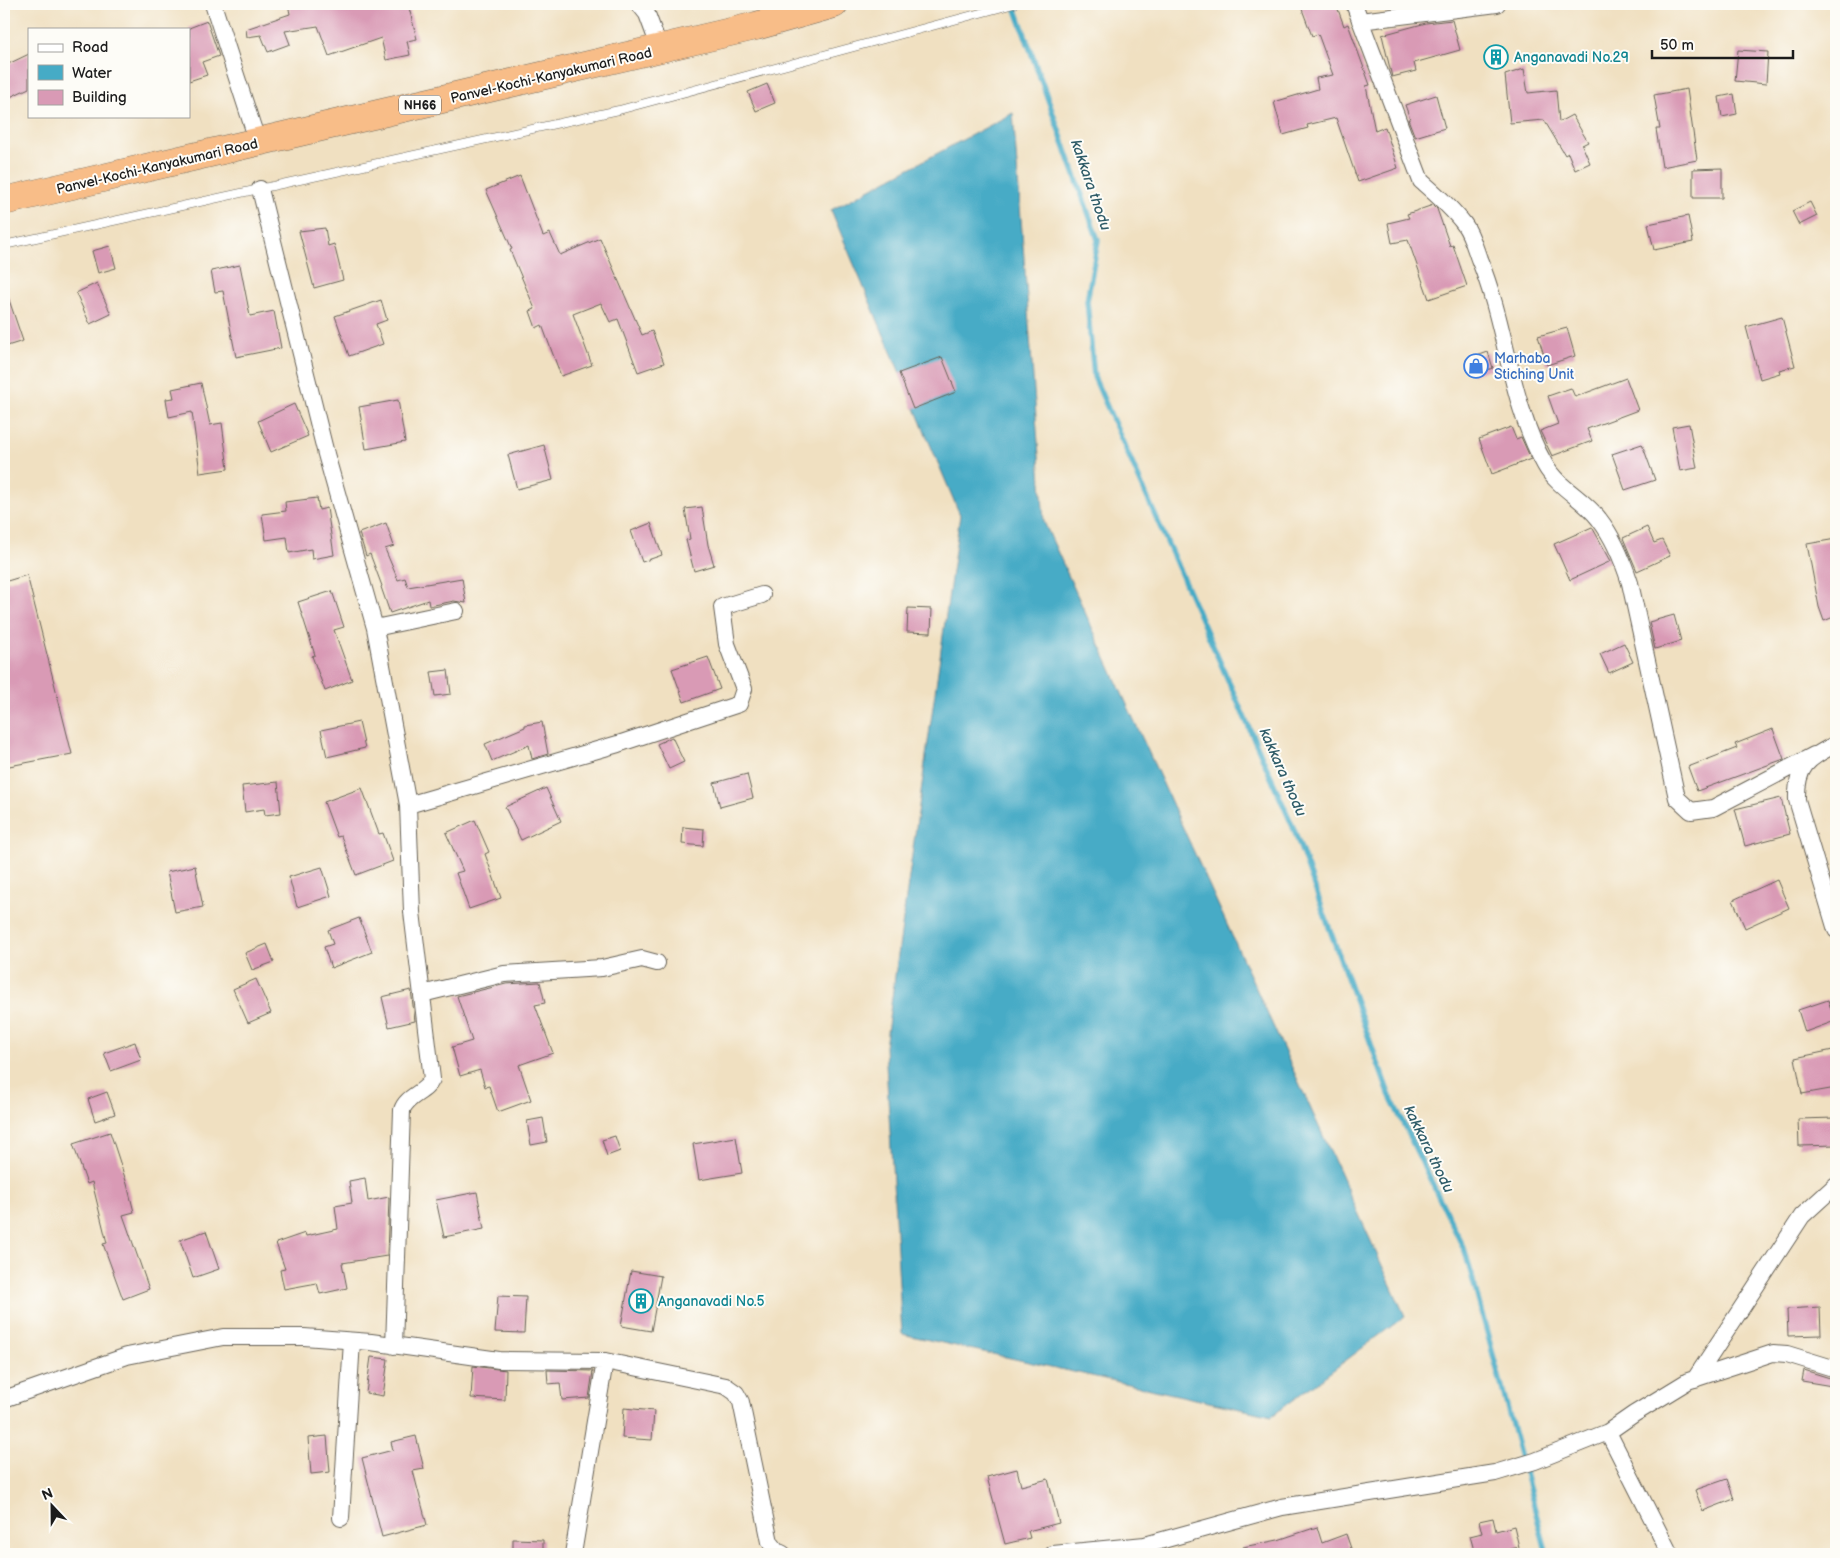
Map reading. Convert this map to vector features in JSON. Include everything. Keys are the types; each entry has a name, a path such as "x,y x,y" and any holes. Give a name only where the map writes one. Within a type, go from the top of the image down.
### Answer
{"highway":[{"name":"Panvel-Kochi-Kanyakumari Road","path":"4,201 660,49 756,26 834,4"}],"street":[{"path":"213,4 258,143"},
{"path":"639,4 647,14 660,49"},
{"path":"1354,4 1421,181 1466,225 1487,278 1520,409 1539,454 1546,468 1556,479 1599,518 1621,556 1630,583 1677,798 1691,811 1713,808 1836,744"},
{"path":"1360,21 1497,4"},
{"path":"260,189 326,454 375,628 408,805 412,912 432,1079 426,1089 409,1099 402,1110 394,1346"},
{"path":"408,805 618,744 740,704 744,688 727,644 722,607 762,595"},
{"path":"375,628 456,611"},
{"path":"1814,755 1801,770 1798,779 1797,800 1836,930"},
{"path":"422,994 504,974 602,968 642,959 657,962"},
{"path":"1695,1379 1802,1216 1836,1185"},
{"path":"4,1399 127,1356 223,1336 304,1337 352,1341 499,1360 605,1361 726,1386 736,1393 741,1402 770,1542 777,1551 783,1554"},
{"path":"341,1518 352,1341"},
{"path":"1053,1554 1145,1545 1282,1507 1496,1473 1535,1461 1608,1432 1680,1385 1773,1353 1787,1354 1836,1369"},
{"path":"573,1554 605,1361"},
{"path":"1608,1432 1670,1554"}],"lane":[{"path":"4,245 619,110 1014,4"}],"water":[{"path":"1013,113 1044,522 1405,1316 1272,1416 902,1334 885,1047 960,515 831,210"}],"building":[{"path":"288,4 408,4 417,39 407,41 410,55 386,60 381,38 329,56 318,26 285,31 290,44 268,52 261,35 247,37 246,29 290,14"},
{"path":"1300,4 1336,4 1344,26 1348,24 1370,85 1366,86 1375,131 1385,127 1398,168 1358,182 1336,118 1307,125 1308,128 1283,135 1274,102 1318,89 1316,78 1333,75 1318,34 1312,36"},
{"path":"1452,20 1460,50 1414,63 1416,71 1392,77 1382,35 1426,23"},
{"path":"207,21 219,56 202,62 207,75 190,81 190,28"},
{"path":"1738,50 1768,52 1766,84 1735,81"},
{"path":"28,54 28,88 4,100 4,66"},
{"path":"1524,69 1528,93 1556,90 1559,122 1572,115 1588,142 1582,145 1590,163 1575,170 1568,153 1565,155 1544,120 1510,123 1505,75"},
{"path":"767,84 775,103 756,111 748,92"},
{"path":"1687,89 1697,160 1662,167 1656,129 1660,129 1654,95"},
{"path":"1734,94 1737,114 1722,117 1719,97"},
{"path":"1436,95 1445,128 1415,137 1405,105"},
{"path":"1722,168 1722,198 1693,198 1693,169"},
{"path":"520,176 543,236 550,233 560,255 600,238 642,335 652,331 664,363 638,372 618,319 610,322 601,303 573,314 592,365 561,376 542,325 536,328 530,311 535,309 510,250 512,249 486,190"},
{"path":"1810,202 1817,216 1799,225 1792,211"},
{"path":"1433,205 1437,209 1450,246 1453,245 1467,286 1429,299 1408,240 1392,243 1388,223 1409,218 1407,214"},
{"path":"1688,216 1693,242 1654,250 1648,224"},
{"path":"325,228 328,246 334,244 343,280 314,288 299,231"},
{"path":"110,246 116,268 98,273 92,251"},
{"path":"240,265 250,316 274,311 281,348 236,357 223,291 215,292 211,271"},
{"path":"97,283 111,314 90,324 76,293"},
{"path":"4,291 6,291 23,341 4,347"},
{"path":"381,300 387,320 376,324 383,344 349,356 335,316"},
{"path":"1782,317 1795,366 1779,370 1780,373 1760,379 1746,327"},
{"path":"1567,328 1575,356 1547,365 1538,336"},
{"path":"1488,352 1493,368 1472,375 1466,360"},
{"path":"942,357 956,392 913,409 899,373"},
{"path":"1626,378 1638,410 1587,429 1592,441 1552,456 1540,431 1558,424 1548,396 1571,388 1575,397"},
{"path":"201,383 210,425 222,423 228,469 200,473 192,412 169,417 166,399 174,398 172,389"},
{"path":"398,400 405,442 366,449 359,407"},
{"path":"294,404 308,436 271,452 258,421"},
{"path":"1689,424 1697,468 1680,471 1672,427"},
{"path":"1511,427 1516,439 1521,437 1531,459 1492,474 1479,439"},
{"path":"1642,444 1655,480 1625,490 1612,454"},
{"path":"544,445 553,480 517,489 508,455"},
{"path":"317,498 319,510 327,508 334,555 312,559 311,549 289,553 287,537 266,540 262,514 286,511 285,502"},
{"path":"702,507 708,545 714,565 694,571 686,540 690,539 685,509"},
{"path":"386,523 394,546 385,549 398,580 405,578 408,587 462,578 466,603 454,601 429,606 428,600 390,613 370,554 366,556 359,533"},
{"path":"651,523 662,555 642,562 631,531"},
{"path":"1592,527 1611,561 1570,580 1554,544"},
{"path":"1647,527 1654,543 1662,540 1670,556 1637,571 1623,538"},
{"path":"1836,539 1836,616 1824,621 1819,607 1807,544"},
{"path":"27,575 72,754 4,767 4,582"},
{"path":"332,591 344,627 334,630 352,680 325,691 312,656 315,655 298,602"},
{"path":"908,608 932,609 931,633 907,632"},
{"path":"1674,615 1681,641 1655,649 1649,622"},
{"path":"1624,643 1633,662 1609,673 1600,654"},
{"path":"708,657 720,689 684,702 672,669"},
{"path":"448,670 451,694 435,696 431,672"},
{"path":"359,722 365,748 327,757 321,730"},
{"path":"542,722 548,754 532,759 529,745 492,761 485,744 525,727 525,725"},
{"path":"1773,729 1784,759 1697,791 1688,767 1737,748 1735,744"},
{"path":"672,737 684,762 669,769 657,744"},
{"path":"747,774 753,798 720,807 714,783"},
{"path":"278,782 281,813 265,815 264,809 245,812 242,786"},
{"path":"362,788 379,834 383,833 393,861 356,875 341,836 337,837 324,802"},
{"path":"546,788 561,821 521,840 505,807"},
{"path":"1781,798 1790,834 1745,846 1735,809"},
{"path":"475,820 489,852 485,854 501,898 469,909 456,873 463,871 446,833"},
{"path":"683,827 704,829 703,846 682,844"},
{"path":"195,866 203,907 175,912 167,872"},
{"path":"322,867 331,896 297,907 289,877"},
{"path":"1777,880 1789,908 1745,928 1733,900"},
{"path":"359,918 372,952 331,968 324,947 333,944 328,930"},
{"path":"267,944 274,962 252,970 245,953"},
{"path":"256,979 271,1013 248,1023 233,989"},
{"path":"540,982 545,1003 535,1005 553,1053 519,1065 531,1100 498,1112 489,1086 485,1087 480,1070 460,1076 452,1047 472,1041 457,996 506,984"},
{"path":"411,990 415,1021 389,1027 382,997"},
{"path":"1828,1000 1835,1021 1805,1032 1798,1010"},
{"path":"135,1042 141,1060 111,1071 104,1053"},
{"path":"1833,1050 1836,1065 1836,1088 1802,1094 1795,1058"},
{"path":"107,1092 115,1114 95,1121 88,1099"},
{"path":"543,1118 547,1142 531,1145 527,1121"},
{"path":"1836,1118 1836,1145 1799,1146 1798,1119"},
{"path":"110,1132 134,1212 123,1215 149,1289 123,1299 103,1244 107,1243 92,1182 87,1184 73,1144"},
{"path":"615,1136 620,1151 607,1156 602,1140"},
{"path":"736,1137 742,1173 699,1180 693,1144"},
{"path":"365,1178 368,1201 389,1197 387,1256 342,1263 347,1288 320,1294 317,1283 284,1289 280,1270 285,1269 276,1243 305,1233 306,1236 338,1229 335,1206 352,1203 349,1181"},
{"path":"477,1192 484,1229 444,1237 436,1200"},
{"path":"206,1231 219,1269 193,1278 180,1240"},
{"name":"Anganavadi No.5","path":"631,1271 661,1276 651,1331 621,1326"},
{"path":"498,1296 526,1297 524,1333 495,1332"},
{"path":"1820,1307 1821,1335 1788,1336 1787,1309"},
{"path":"371,1357 388,1359 383,1396 366,1393"},
{"path":"473,1366 506,1370 505,1400 471,1398"},
{"path":"547,1370 593,1371 589,1398 562,1400 560,1383 548,1384"},
{"path":"1804,1370 1833,1379 1832,1386 1802,1381"},
{"path":"624,1408 654,1411 652,1440 622,1438"},
{"path":"327,1436 330,1472 311,1474 308,1438"},
{"path":"416,1436 424,1469 413,1471 427,1525 382,1537 362,1458 393,1450 391,1442"},
{"path":"1017,1469 1021,1486 1048,1479 1059,1523 1028,1531 1030,1538 1005,1544 987,1477"},
{"path":"1727,1479 1734,1499 1703,1511 1695,1490"},
{"path":"1493,1518 1496,1531 1514,1526 1519,1547 1490,1554 1475,1554 1470,1536 1482,1533 1479,1521"},
{"path":"1317,1527 1322,1543 1346,1534 1353,1554 1244,1554 1243,1547 1278,1540"},
{"path":"513,1539 543,1540 543,1554 513,1554"}],"waterway":[{"name":"kakkara thodu","path":"1014,4 1098,240 1087,301 1094,377 1293,827 1389,1094 1465,1251 1547,1554"}],"place":[{"name":"Anganavadi No.29","path":"1496,57"},
{"name":"Marhaba Stiching Unit","path":"1476,366"},
{"name":"Anganavadi No.5","path":"641,1301"}]}
